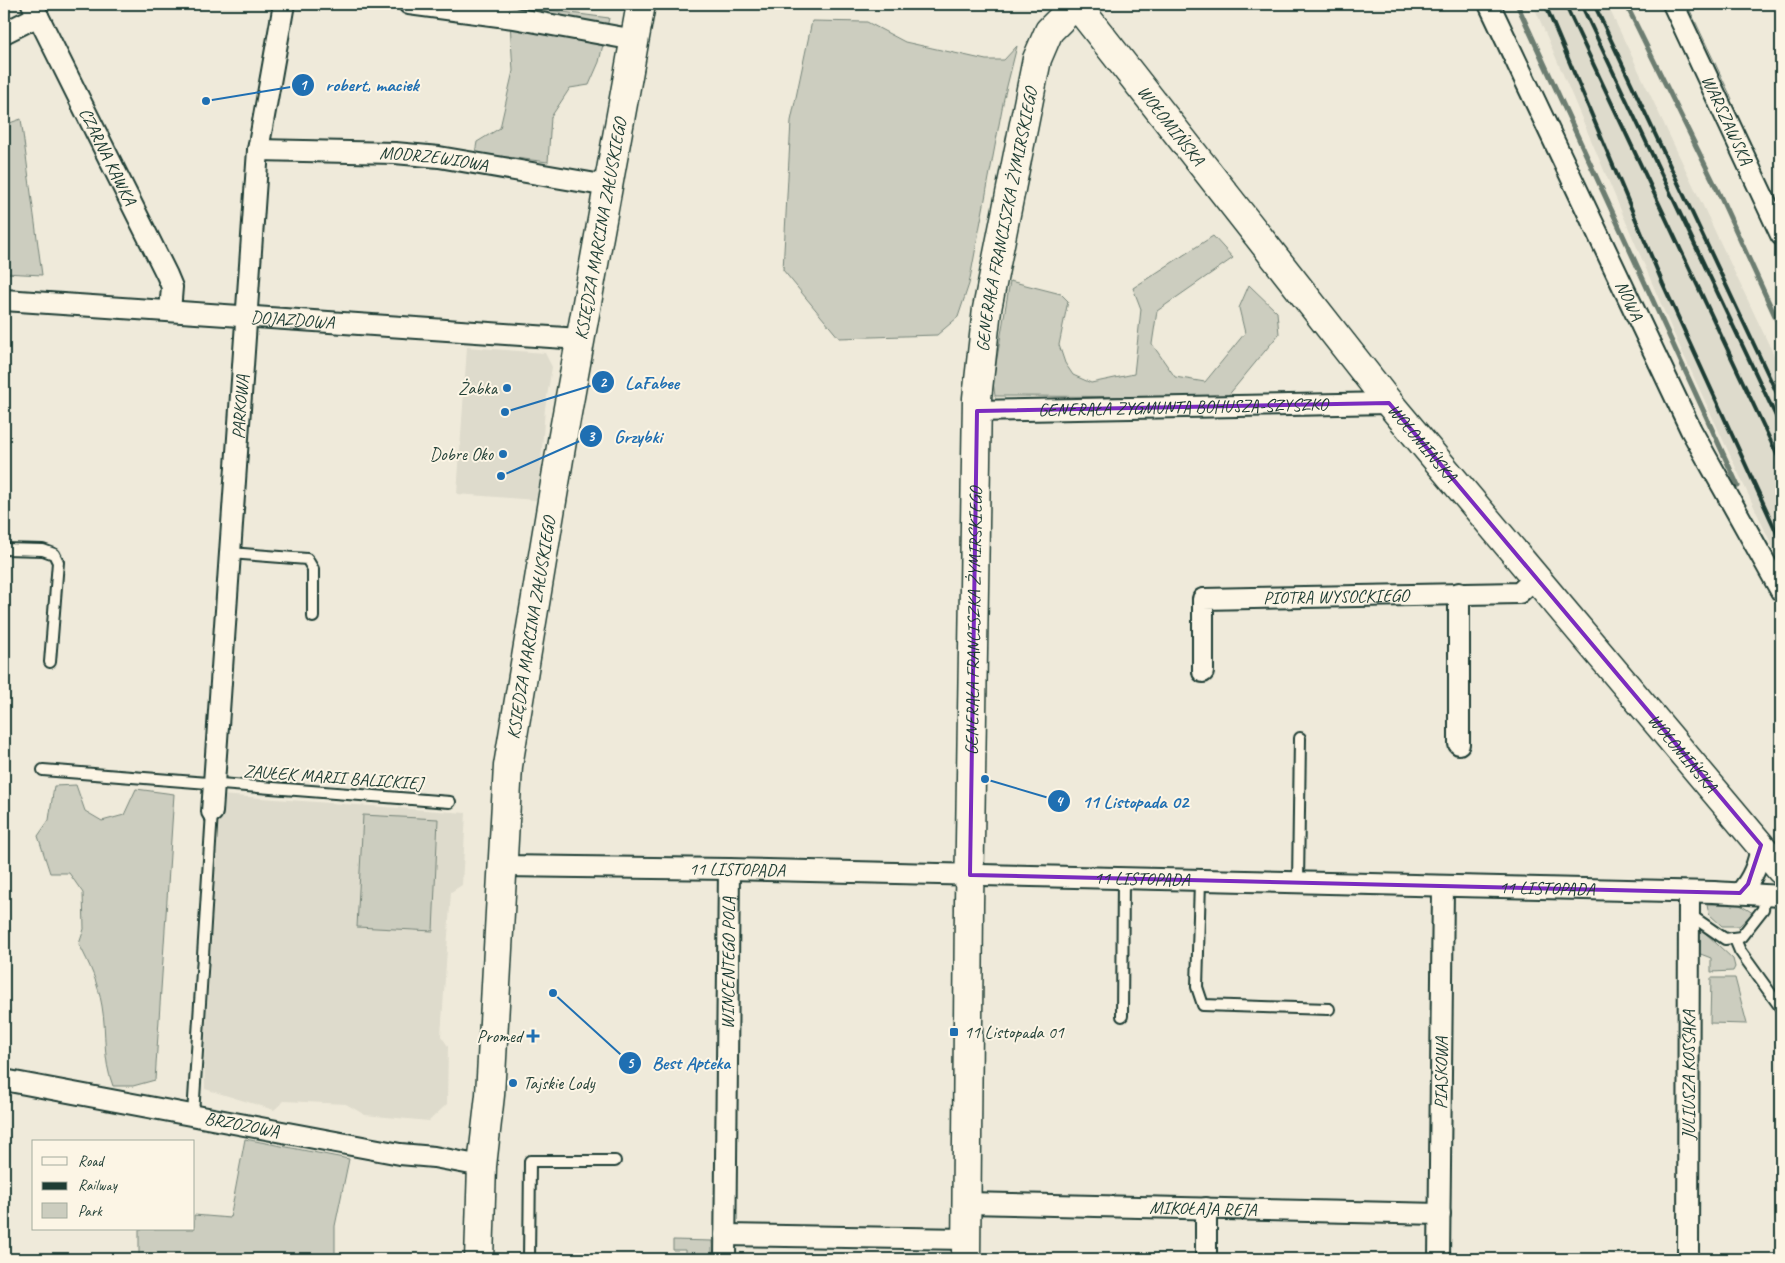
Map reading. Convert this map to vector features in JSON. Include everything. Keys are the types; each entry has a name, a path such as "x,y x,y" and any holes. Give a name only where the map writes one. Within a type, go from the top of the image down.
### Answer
{"street":[{"name":"PARKOWA","path":"212,812 258,150 284,4"},
{"path":"409,4 514,18 635,40"},
{"name":"KSIĘDZA MARCINA ZAŁUSKIEGO","path":"479,1259 482,1166 490,1095 508,766 580,339 642,4"},
{"name":"WOŁOMIŃSKA","path":"1076,4 1388,403 1536,576 1781,870"},
{"name":"GENERAŁA FRANCISZKA ŻYMIRSKIEGO","path":"966,1249 977,410 988,309 1037,59 1049,31 1076,4"},
{"name":"NOWA","path":"1489,4 1691,430 1781,591"},
{"name":"WARSZAWSKA","path":"1673,4 1781,235"},
{"path":"4,33 35,10"},
{"name":"CZARNA KAWKA","path":"35,10 167,275 172,287 170,311"},
{"name":"MODRZEWIOWA","path":"258,150 395,153 439,157 608,186"},
{"name":"DOJAZDOWA","path":"4,300 580,339"},
{"name":"GENERAŁA ZYGMUNTA BOHUSZA-SZYSZKO","path":"977,410 1388,403"},
{"name":"PIOTRA WYSOCKIEGO","path":"1202,672 1202,599 1519,593 1536,576"},
{"path":"1459,593 1460,744"},
{"path":"1740,893 1748,884 1759,859 1761,845"},
{"name":"11 LISTOPADA","path":"502,866 729,869 1773,895"},
{"name":"WINCENTEGO POLA","path":"725,1259 729,869"},
{"name":"PIASKOWA","path":"1440,1259 1443,887"},
{"name":"JULIUSZA KOSSAKA","path":"1688,1259 1689,892"},
{"name":"BRZOZOWA","path":"4,1080 400,1154 434,1157 482,1166"},
{"name":"MIKOŁAJA REJA","path":"967,1203 1440,1214"},
{"path":"1206,1208 1206,1259"},
{"path":"725,1235 966,1249"}],"lane":[{"path":"4,549 43,550 54,554 58,562 50,662"},
{"path":"230,553 307,559 313,569 313,617"},
{"path":"1298,883 1300,738"},
{"name":"ZAUŁEK MARII BALICKIEJ","path":"43,770 450,802"},
{"path":"193,1115 212,812"},
{"path":"1122,1016 1123,879"},
{"path":"1200,881 1197,987 1203,1005 1329,1009"},
{"path":"1688,914 1704,922 1725,939 1735,938 1745,935 1773,895"},
{"path":"1735,938 1740,951 1781,1008"},
{"path":"530,1259 530,1161 615,1161"}],"highlighted area":[{"path":"1389,403 1761,845 1748,884 1740,893 970,875 977,411"}],"shaded area":[{"path":"1533,4 1607,4 1781,370 1781,565 1673,332"},
{"path":"467,347 545,353 552,367 545,408 540,478 536,500 457,494"},
{"path":"220,795 466,813 462,885 451,892 441,1036 448,1046 447,1104 429,1121 365,1115 346,1104 284,1101 274,1110 205,1089 204,1063"}],"green space":[{"path":"502,4 609,18 599,62 589,85 570,88 551,117 548,162 475,153 477,142 500,128 513,71 509,6"},
{"path":"1680,4 1687,4 1731,100 1725,99"},
{"path":"812,21 867,22 905,42 986,60 1004,60 1017,46 1004,98 969,284 958,317 937,335 839,338 783,270 791,121"},
{"path":"21,119 42,275 4,273 4,125"},
{"path":"1213,236 1233,258 1157,311 1152,344 1175,377 1205,382 1245,333 1239,308 1249,285 1277,312 1279,334 1227,397 995,396 993,382 1010,281 1061,294 1068,301 1059,345 1065,363 1073,375 1091,383 1134,374 1141,309 1133,288"},
{"path":"76,785 85,811 102,821 124,815 136,789 174,794 155,1080 133,1086 113,1086 107,1065 100,998 93,974 79,944 84,929 83,893 69,873 50,873 38,836 49,820 54,786"},
{"path":"363,815 438,819 433,931 357,927"},
{"path":"1707,904 1740,905 1753,913 1739,926 1722,926 1709,914"},
{"path":"1701,929 1733,959 1735,967 1733,971 1711,972 1711,958 1698,953 1698,932"},
{"path":"1711,978 1735,978 1747,1024 1710,1023"},
{"path":"245,1139 349,1159 335,1226 335,1259 139,1259 139,1230 195,1230 195,1215 230,1218"},
{"path":"673,1240 712,1241 712,1259 685,1259 685,1250 673,1250"}],"waterway":[{"path":"1517,4 1738,486"},
{"path":"1626,4 1716,187 1781,329"}],"railway":[{"path":"1545,4 1663,284 1781,542"},
{"path":"1565,4 1781,463"},
{"path":"1581,4 1781,427"},
{"path":"1594,4 1781,402"}],"place":[{"name":"robert, maciek","path":"206,101"},
{"name":"Żabka","path":"507,388"},
{"name":"LaFabee","path":"505,412"},
{"name":"Dobre Oko","path":"503,454"},
{"name":"Grzybki","path":"501,476"},
{"name":"11 Listopada 02","path":"985,779"},
{"name":"Best Apteka","path":"553,993"},
{"name":"11 Listopada 01","path":"954,1032"},
{"name":"Promed","path":"533,1036"},
{"name":"Tajskie Lody","path":"513,1083"}]}
